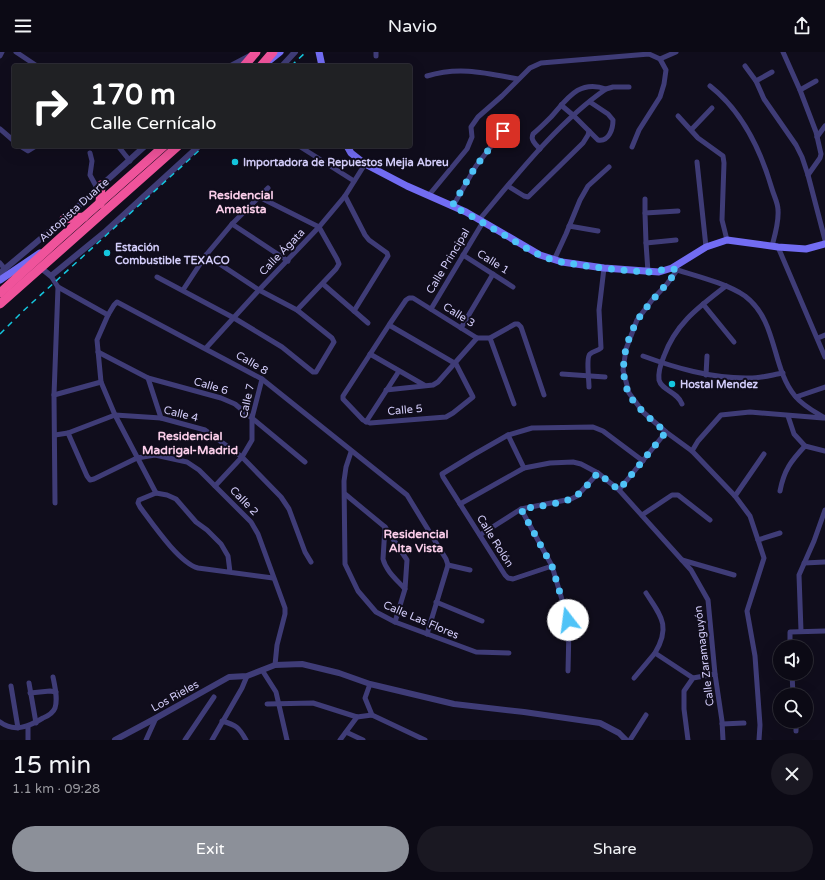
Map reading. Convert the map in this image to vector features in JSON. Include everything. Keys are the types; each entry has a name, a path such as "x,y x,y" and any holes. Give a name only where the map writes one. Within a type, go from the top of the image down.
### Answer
{"highway":[{"path":"263,64 272,52"},
{"path":"246,64 255,54"},
{"name":"Autopista Duarte","path":"0,294 58,240 162,148"},
{"name":"Autopista Duarte","path":"0,304 176,148"},
{"path":"99,186 100,204"},
{"path":"64,219 84,217"}],"main road":[{"path":"265,64 280,52"},
{"path":"319,52 322,64"},
{"path":"348,148 365,164 407,186 429,195 481,221 526,248 554,260 604,268 659,272 675,269 706,247 727,240 775,247 806,249 825,244"},
{"path":"0,280 58,240"}],"street":[{"path":"0,56 2,52"},
{"path":"16,52 34,64"},
{"path":"284,64 295,52"},
{"path":"660,59 676,52"},
{"path":"783,52 800,90 823,156 808,175"},
{"path":"235,64 255,54"},
{"path":"429,195 467,149 472,137 471,127 478,117 530,68 541,63 649,54 660,59 666,70 664,84 660,96 639,130 632,147"},
{"path":"745,66 756,81 766,101 796,146 808,175 825,240"},
{"path":"427,76 448,71 476,72 518,79"},
{"path":"756,81 772,72"},
{"path":"800,90 816,81"},
{"path":"540,149 532,140 532,137 576,90 588,86 597,86 606,89 613,87 629,87"},
{"path":"710,86 724,97 760,154 778,210 775,247 818,338 825,357"},
{"name":"Calle Principal","path":"431,310 481,221 508,186 540,149 574,116 606,89"},
{"path":"561,105 598,140 601,141 606,139 613,124 611,117 590,102"},
{"path":"691,130 712,108"},
{"path":"678,116 698,138 723,156 722,220 727,240"},
{"path":"452,206 476,166 512,119"},
{"path":"817,137 825,126"},
{"path":"0,129 12,139"},
{"path":"508,186 528,197 583,143 589,131"},
{"path":"23,148 28,151 33,148"},
{"path":"120,148 130,161"},
{"path":"0,263 2,271 64,219 143,148"},
{"path":"51,276 106,231 197,148"},
{"path":"302,148 354,181"},
{"path":"90,153 92,161 90,175 99,186"},
{"path":"696,162 706,247"},
{"name":"Calle Ágata","path":"206,348 320,227 345,196 365,164"},
{"path":"554,260 580,200 588,186 609,167"},
{"path":"183,290 206,255 232,224 268,188"},
{"path":"345,196 365,235 369,240 388,253 388,256 354,311"},
{"path":"259,197 320,227 339,264 323,284 297,310"},
{"path":"645,200 648,272"},
{"path":"645,213 678,211"},
{"path":"232,224 288,260"},
{"path":"570,226 598,231"},
{"path":"646,243 676,240"},
{"path":"157,277 234,318 282,347 313,372 316,372 334,340 297,310 259,290 206,255"},
{"name":"Calle 1","path":"463,255 513,286"},
{"path":"41,268 51,276 58,287 108,315"},
{"path":"589,387 590,375 588,357 590,354 600,350 601,348 599,310 604,268"},
{"path":"759,740 760,725 755,656 747,611 764,558 750,516 735,496 692,451 666,432 643,412 629,393 623,370 626,349 637,320 652,300 668,284 675,269 726,286 745,297 755,305 769,329 783,373 796,398 825,418"},
{"path":"461,328 493,274"},
{"path":"323,284 368,322"},
{"path":"682,404 678,396 664,387 661,383 659,374 661,363 668,344 681,324 726,286"},
{"path":"55,503 54,395 58,287"},
{"name":"Calle 3","path":"389,324 406,300 413,298 478,338"},
{"name":"Calle 8","path":"156,493 115,415 101,382 97,340 108,315 117,302 262,379 351,452 407,495 446,559 448,565"},
{"path":"703,304 734,342"},
{"path":"399,371 366,422 342,397 389,324 456,364"},
{"path":"386,390 433,385 456,364 478,338 490,338 514,324 518,324 521,327 544,395"},
{"path":"818,338 825,335"},
{"path":"490,338 514,404"},
{"name":"Calle 6","path":"98,352 148,378 221,398 235,404 305,462"},
{"path":"370,354 424,385"},
{"path":"643,356 661,363 706,375 747,378 783,373"},
{"path":"706,375 707,356"},
{"name":"Calle 5","path":"366,422 370,423 446,417 453,413 473,397 456,364"},
{"path":"562,374 605,377"},
{"path":"148,378 161,418"},
{"name":"Calle 7","path":"215,486 242,457 252,440 252,418 262,379"},
{"path":"54,395 101,382"},
{"path":"796,398 825,387"},
{"path":"692,451 698,441 721,415 750,412 825,418"},
{"name":"Calle 4","path":"55,435 68,433 115,415 161,418 205,430 242,457 281,497 289,509 310,562"},
{"path":"788,416 794,434 805,446 825,451"},
{"path":"524,468 508,435 532,428 593,427 603,431 643,461"},
{"path":"619,490 666,432"},
{"name":"Calle 2","path":"68,433 90,480 137,458 155,454 187,462 199,470 255,528 285,608 285,614 277,645 275,665"},
{"name":"Calle Rolón","path":"508,435 442,474 443,478 508,578 513,579 552,566"},
{"path":"780,491 782,479 788,464 805,446"},
{"name":"Calle Las Flores","path":"351,452 346,468 345,564 358,591 376,612 395,622 476,652 509,653"},
{"path":"735,496 764,454"},
{"name":"Calle Zaramaguyón","path":"460,504 524,468 550,463 573,462 581,464 598,473 619,490 690,570 708,600 723,740"},
{"path":"480,535 521,509 564,502 577,496 598,473"},
{"path":"230,572 228,556 221,544 207,530 196,522 176,499 167,495 156,493 139,500 138,503 164,538 186,563 192,567 273,578"},
{"path":"345,494 385,527 407,560 406,589 395,622"},
{"path":"642,515 672,495 678,495 710,520"},
{"path":"521,509 552,566 568,620 568,671"},
{"path":"800,631 799,575 825,510"},
{"path":"385,527 384,564 406,589"},
{"path":"758,540 780,533"},
{"path":"681,560 734,575"},
{"path":"804,564 825,562"},
{"path":"427,634 448,565 470,570"},
{"path":"634,678 655,653 662,641 663,630 658,612 646,593"},
{"path":"436,602 482,621"},
{"path":"790,640 790,632 825,631"},
{"path":"655,653 693,678 715,674"},
{"name":"Los Rieles","path":"115,740 229,677 247,676 275,665 302,664 339,673 370,684 454,704 600,723 619,733 626,740"},
{"path":"262,670 276,692 287,740"},
{"path":"212,740 242,688 247,676"},
{"path":"0,722 11,728 28,727 52,712 55,708 56,692 53,677"},
{"path":"688,740 684,709 684,691 693,678"},
{"path":"29,683 36,723"},
{"path":"370,684 365,698 372,715"},
{"path":"11,686 18,728"},
{"path":"30,693 50,691 56,692"},
{"path":"185,740 214,697"},
{"path":"267,704 313,702 357,717 372,715 424,740"},
{"path":"630,740 646,715"},
{"path":"340,740 357,717"},
{"path":"146,740 156,718"},
{"path":"222,721 235,725 246,740"},
{"path":"722,724 744,723"},
{"path":"28,727 28,740"},
{"path":"346,732 363,740"}],"railway":[{"path":"293,64 306,52"},
{"path":"0,334 22,312 202,148"}],"place":[{"name":"Importadora de Repuestos Mejia Abreu","path":"235,162"},
{"name":"Estación Combustible TEXACO","path":"107,253"},
{"name":"Hostal Mendez","path":"672,384"}],"district":[{"name":"Residencial Amatista","path":"241,202"},
{"name":"Residencial Madrigal-Madrid","path":"190,443"},
{"name":"Residencial Alta Vista","path":"416,541"}],"route":[{"path":"503,131 476,166 452,206 466,212 526,248 546,258 562,262 604,268 648,272 659,272 672,268 677,270 668,284 652,300 637,320 626,349 623,370 629,393 643,412 666,432 619,490 598,473 577,496 571,499 564,502 556,502 521,509 552,566 568,620"}]}
